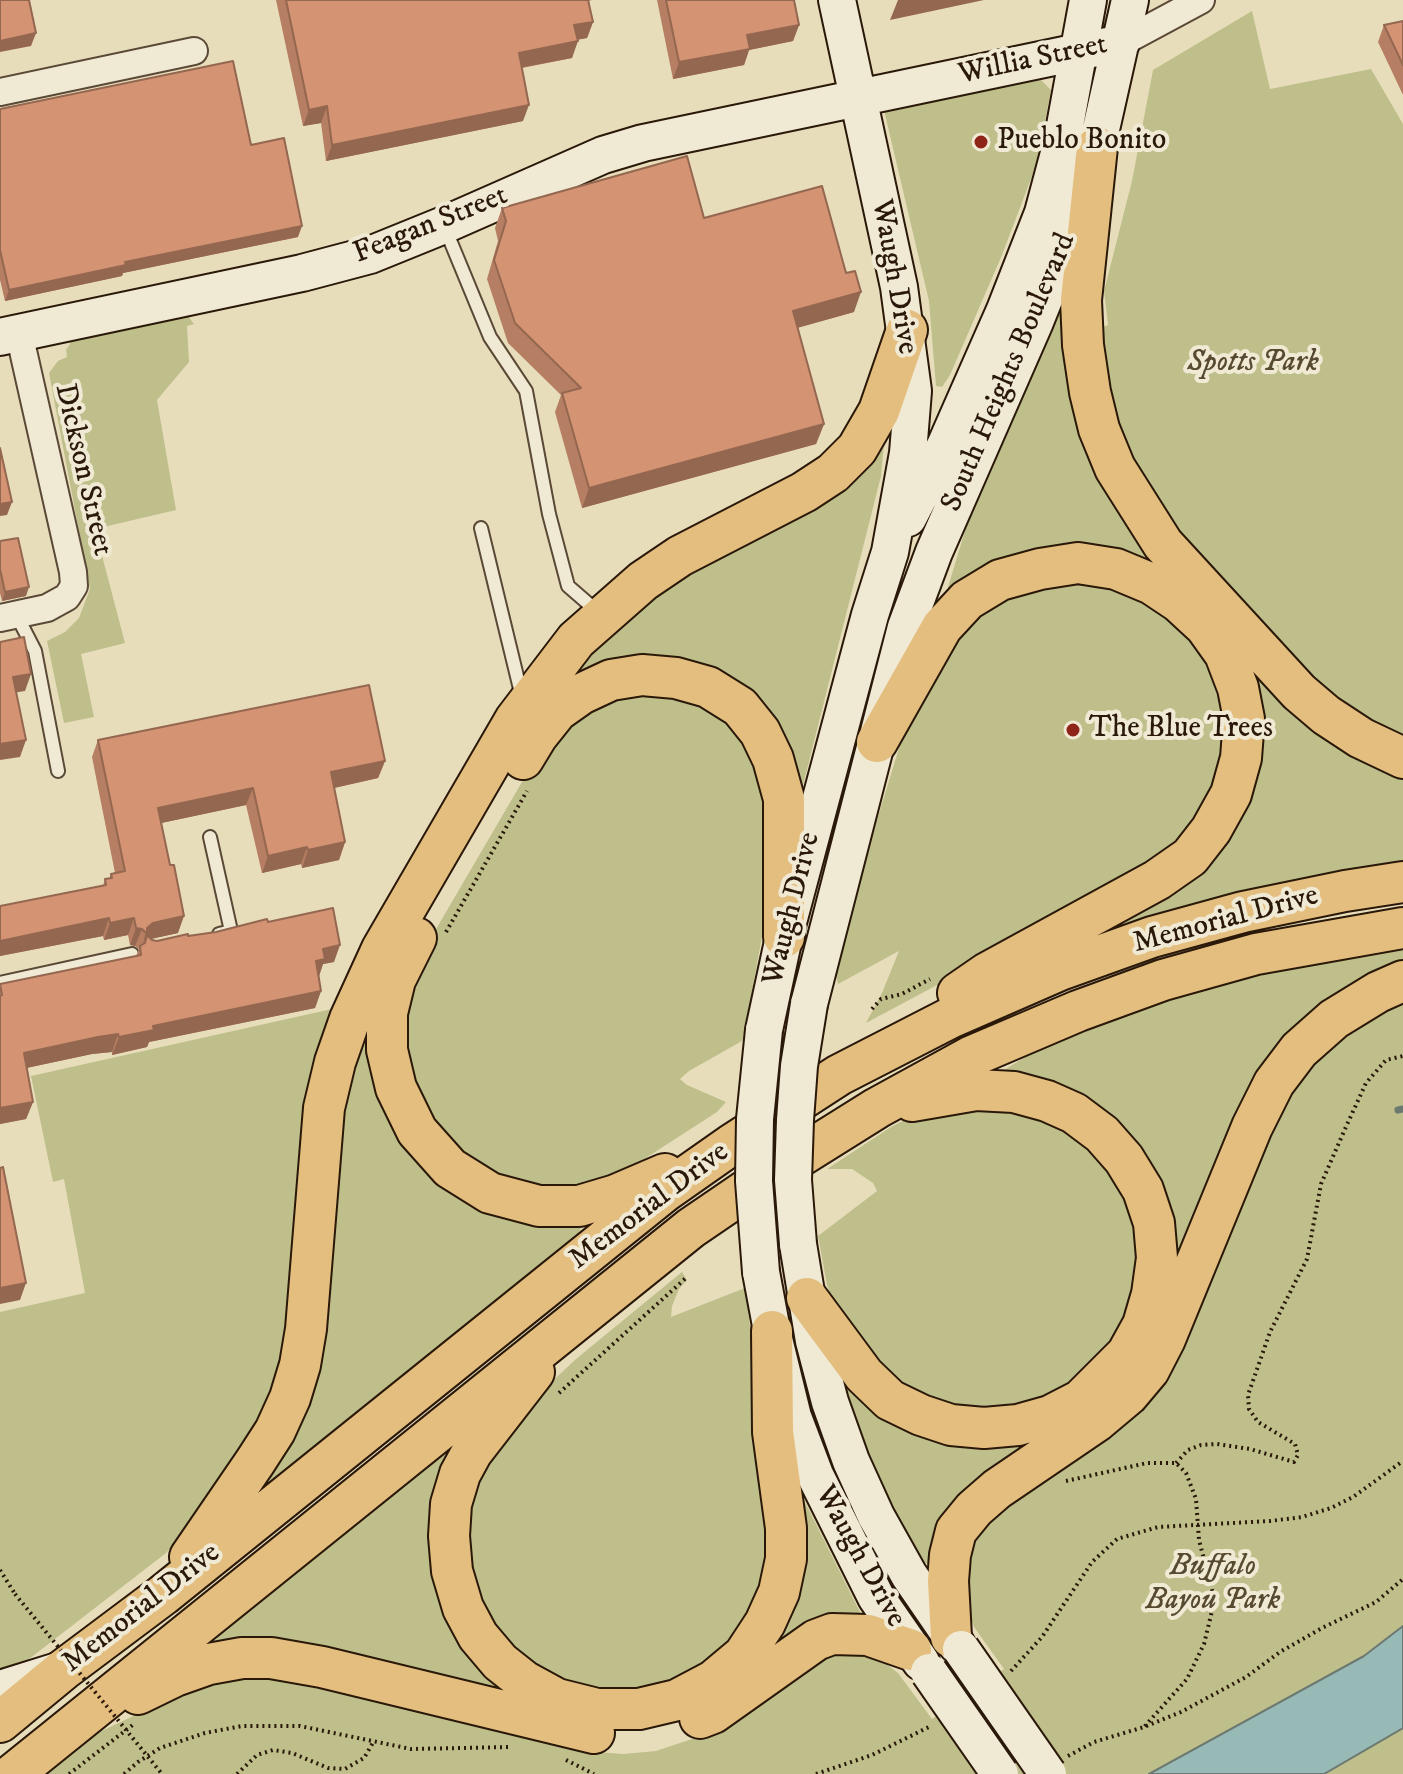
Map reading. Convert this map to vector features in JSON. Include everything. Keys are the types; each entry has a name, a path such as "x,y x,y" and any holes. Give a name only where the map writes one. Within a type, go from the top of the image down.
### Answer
{"main road":[{"name":"Waugh Drive","path":"837,0 907,330 913,391 908,453 890,552 870,615 784,937 764,1030 755,1119 754,1181 761,1272 793,1417 815,1475 876,1597 1000,1774"},
{"name":"South Heights Boulevard","path":"890,552 945,446 1005,310 1043,213 1062,142 1088,0"},
{"name":"South Heights Boulevard","path":"877,742 906,627 934,552 1075,222 1097,147 1130,0"},
{"name":"Willia Street","path":"857,98 1121,43"},
{"name":"Feagan Street","path":"10,335 302,273 370,255 603,155 643,143 857,98"},
{"path":"1097,147 1081,300 1083,345 1096,417 1115,468 1163,544 1299,692 1361,738 1403,758"},
{"path":"163,1595 275,1431 290,1398 306,1329 324,1108 335,1062 355,1006 382,949 524,708 576,640 643,581 680,556 804,492 833,473 857,449 879,411 907,330"},
{"path":"839,1075 987,973 1157,880 1190,857 1211,830 1231,794 1241,758 1244,719 1238,688 1225,654 1205,626 1179,602 1152,584 1116,569 1078,563 1000,580 967,600 942,627 877,742"},
{"path":"731,1145 616,1195 579,1206 539,1206 490,1193 450,1168 417,1131 396,1088 387,1050 387,1013 395,980 415,939 528,749 557,711 581,694 611,680 642,675 676,678 708,687 740,707 760,732 773,759 784,799 784,937"},
{"name":"Waugh Drive","path":"877,742 809,1004 799,1066 793,1180 798,1244 814,1341 830,1402 851,1461 876,1516 909,1575 956,1643 1054,1768"},
{"name":"Memorial Drive","path":"0,1722 163,1595 664,1192 839,1075 950,1018 1060,970 1152,937 1243,912 1403,882"},
{"name":"Memorial Drive","path":"13,1774 691,1228 877,1108 970,1057 1078,1011 1163,980 1256,954 1403,928"},
{"path":"956,1643 948,1581 956,1531 974,1509 997,1489 1097,1421 1128,1395 1149,1370 1165,1339 1252,1127 1274,1083 1299,1050 1334,1019 1378,992 1403,981"},
{"path":"807,1298 864,1375 890,1400 951,1425 984,1428 1018,1425 1050,1416 1081,1400 1127,1354 1143,1325 1152,1294 1157,1258 1154,1223 1137,1180 1102,1134 1074,1113 1047,1101 1014,1092 976,1090 877,1108"},
{"path":"572,1322 472,1452 460,1474 451,1504 449,1536 452,1571 463,1608 478,1636 500,1662 524,1681 557,1699 597,1709 639,1709 677,1700 713,1681 744,1655 765,1623 779,1592 786,1559 786,1528 773,1432 772,1331"},
{"path":"83,1719 175,1676 209,1664 242,1658 271,1658 322,1667 589,1733 623,1736 652,1734 713,1713 816,1640 832,1634 868,1635 920,1661"},
{"path":"0,1689 63,1670"}],"street":[{"name":"Willia Street","path":"1121,43 1201,0"},
{"path":"0,92 194,51"},
{"name":"Dickson Street","path":"8,616 47,608 67,597 74,586 73,572 10,335"}],"lane":[{"path":"444,225 490,337 526,391 549,514 568,586 602,616"},
{"path":"481,528 524,708"},
{"path":"8,616 35,651 58,771"},
{"path":"204,937 231,931 210,837"},
{"path":"0,983 132,954"}],"path":[{"path":"441,942 534,779"},
{"path":"872,1009 881,999 902,994 943,972"},
{"path":"1176,1463 1188,1450 1201,1445 1250,1449 1294,1462 1298,1455 1295,1444 1258,1422 1249,1409 1248,1395 1270,1332 1307,1259 1321,1184 1366,1083 1386,1060 1403,1056"},
{"path":"547,1402 572,1383 687,1277"},
{"path":"1010,1673 1042,1637 1092,1562 1117,1539 1158,1527 1302,1517 1331,1508 1375,1483 1403,1461"},
{"path":"1061,1482 1147,1463 1176,1463 1186,1473 1196,1499 1199,1540 1212,1590 1212,1611 1204,1644 1187,1679 1144,1727"},
{"path":"0,1570 15,1594 162,1774"},
{"path":"1054,1768 1094,1742 1181,1712 1246,1677 1280,1652 1376,1602 1403,1579"},
{"path":"69,1774 136,1722"},
{"path":"124,1774 160,1748 205,1733 242,1726 300,1726 429,1750 515,1747"},
{"path":"816,1774 872,1755 932,1726"},
{"path":"237,1774 257,1755 273,1750 292,1753 328,1768 345,1769 364,1758 374,1741"},
{"path":"576,1764 578,1755"},
{"path":"564,1759 594,1774"}],"green space":[{"name":"Spotts Park","path":"1252,11 1270,89 1371,69 1403,124 1403,745 1368,732 1224,594 1115,444 1093,331 1108,325 1104,291 1132,181 1153,70"},
{"path":"1041,80 1051,90 1037,163 1002,255 950,375 942,387 936,386 929,301 884,110"},
{"path":"1062,307 1103,472 1403,769 1403,862 1340,870 1196,904 1087,938 1170,883 1250,704 1146,569 945,597 977,491"},
{"path":"187,315 194,324 187,326 189,362 157,400 176,510 95,529 125,643 81,654 94,717 64,723 47,641 65,632 79,618 90,589 49,373 58,361 67,357 69,338"},
{"path":"881,439 884,443 881,476 799,801 793,795 789,763 760,713 738,693 712,677 690,669 643,664 616,667 585,678 546,707 528,729 393,962 379,999 376,1021 378,1063 387,1103 405,1139 463,1195 517,1214 571,1216 583,1221 580,1231 231,1515 264,1471 306,1398 322,1284 332,1127 363,1013 396,947 525,726 585,647 644,594 685,565 821,496 852,471"},
{"path":"1061,573 1168,605 1226,690 1221,790 1156,868 866,1023 899,951 838,984 834,969 919,683 959,620"},
{"path":"650,687 716,707 767,772 765,920 744,1035 742,1041 680,1079 726,1102 717,1112 621,1174 567,1195 470,1171 404,1082 398,1055 418,960 550,734 563,718"},
{"path":"1403,944 1403,968 1351,993 1316,1018 1291,1042 1270,1070 1249,1107 1159,1329 1131,1377 1100,1405 964,1500 937,1537 932,1559 926,1564 907,1536 874,1474 841,1377 845,1374 885,1410 914,1425 964,1438 1017,1437 1051,1427 1078,1413 1116,1384 1153,1330 1163,1292 1165,1248 1155,1195 1142,1169 1110,1125 1069,1097 1029,1082 1001,1078 999,1073 1057,1038 1165,997 1295,962"},
{"name":"Buffalo Bayou Park","path":"1403,1001 1403,1774 42,1774 93,1735 182,1693 244,1676 270,1676 318,1684 544,1742 586,1751 623,1754 656,1751 722,1729 825,1656 854,1650 879,1658 898,1673 932,1719 1004,1669 974,1627 969,1614 967,1572 982,1521 1269,1134 1290,1093 1313,1063 1345,1033"},
{"path":"341,1007 290,1370 210,1506 166,1553 11,1673 0,1674 0,1312 85,1293 64,1179 53,1182 31,1076"},
{"path":"970,1100 1077,1128 1130,1193 1143,1291 1098,1372 1017,1416 911,1399 844,1334 827,1285 818,1236 877,1191 873,1183 852,1169 827,1169 920,1112"},
{"path":"682,1272 687,1280 679,1289 671,1317 745,1288 773,1501 772,1581 709,1670 618,1699 525,1671 466,1594 467,1487 544,1389"},
{"path":"463,1435 465,1442 457,1454 439,1515 439,1574 447,1602 477,1654 498,1676 524,1696 545,1706 600,1719 631,1718 674,1710 716,1690 732,1678 756,1653 774,1627 787,1600 797,1558 798,1534 793,1499 799,1497 804,1500 864,1620 832,1621 811,1630 692,1709 656,1721 616,1726 562,1719 320,1655 272,1647 222,1652 213,1649 214,1641 271,1586"}],"water":[{"path":"1403,1626 1403,1728 1324,1774 1149,1774 1364,1656"}],"building":[{"path":"0,0 29,0 36,33 0,41"},
{"path":"286,0 588,0 593,22 574,25 578,41 519,53 529,105 332,145 327,106 309,110"},
{"path":"666,0 794,0 799,25 747,35 750,49 679,62"},
{"path":"1403,21 1403,65 1384,25"},
{"path":"233,61 251,145 284,138 302,226 125,262 126,265 9,290 0,250 0,109"},
{"path":"687,156 704,218 822,186 846,273 855,271 861,292 793,311 824,424 589,488 562,393 581,388 515,323 494,260 506,221 502,208"},
{"path":"0,448 12,502 0,504"},
{"path":"18,538 29,587 5,592 0,569 0,541"},
{"path":"24,637 31,674 13,677 26,740 0,744 0,642"},
{"path":"369,685 385,761 331,772 345,842 268,856 253,788 158,808 184,916 153,923 147,928 147,934 136,928 134,918 110,923 109,918 0,941 0,906 106,885 105,879 112,878 111,874 125,871 98,740"},
{"path":"333,908 340,945 323,949 325,959 316,961 321,991 153,1026 154,1030 119,1037 118,1034 98,1037 24,1053 33,1102 0,1108 0,984 141,955 140,946 145,943 147,935 157,941"},
{"path":"3,1167 26,1283 0,1288 0,1168"}],"waterway":[{"path":"1398,1110 1403,1109"}],"place":[{"name":"Pueblo Bonito","path":"981,142"},
{"name":"The Blue Trees","path":"1073,730"}]}
